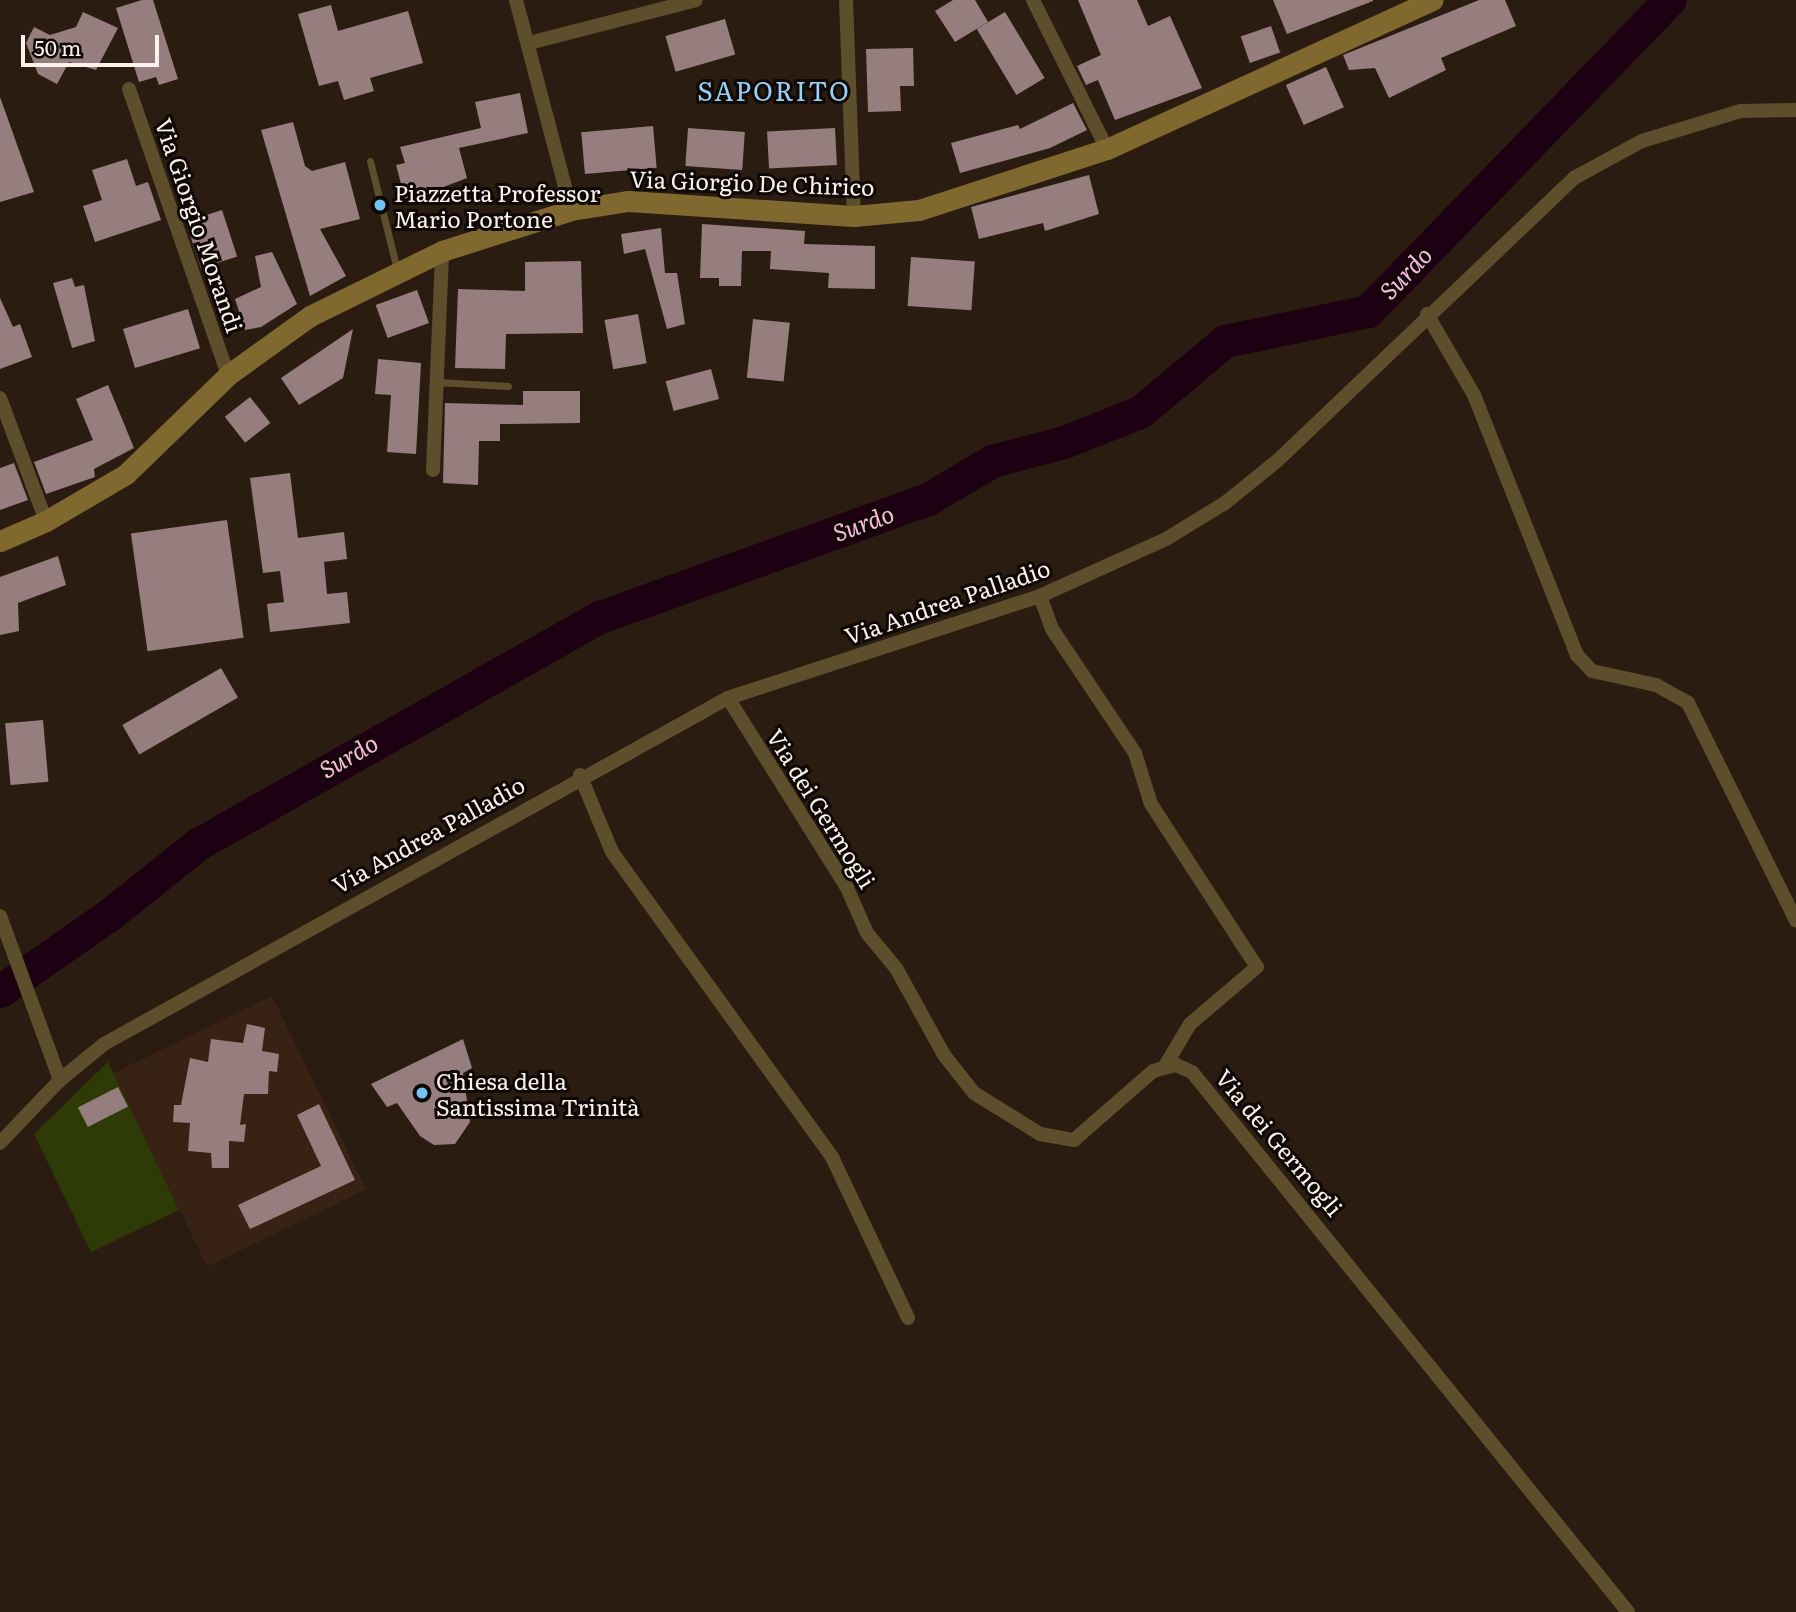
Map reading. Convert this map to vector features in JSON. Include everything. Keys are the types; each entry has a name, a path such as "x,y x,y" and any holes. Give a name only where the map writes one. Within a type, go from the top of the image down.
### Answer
{"main road":[{"name":"Via Giorgio De Chirico","path":"0,541 46,521 126,474 228,375 310,316 397,269 442,251 571,210 628,201 854,216 919,210 1107,149 1432,0"}],"street":[{"path":"516,0 571,210"},
{"path":"529,43 696,0"},
{"path":"846,0 854,216"},
{"path":"1032,0 1107,149"},
{"name":"Via Giorgio Morandi","path":"129,89 228,375"},
{"name":"Via Andrea Palladio","path":"0,1143 60,1080 104,1044 580,775 727,698 1040,596 1166,539 1225,503 1277,461 1427,314 1585,172 1642,141 1741,111 1796,110"},
{"path":"433,470 442,251"},
{"path":"1427,314 1474,395 1577,655 1592,671 1656,685 1688,703 1796,921"},
{"path":"0,398 46,521"},
{"path":"1040,596 1052,629 1135,753 1151,804 1257,967 1190,1024 1164,1066"},
{"name":"Via dei Germogli","path":"727,698 847,888 867,933 896,968 944,1055 976,1095 1040,1134 1074,1140 1164,1066 1192,1072 1220,1103 1628,1612"},
{"path":"580,775 612,852 832,1157 908,1318"},
{"path":"0,916 39,1029 60,1080"}],"lane":[{"path":"370,161 397,269"},
{"path":"437,382 508,386"}],"shaded area":[{"path":"272,996 366,1189 207,1267 113,1074"}],"green space":[{"path":"108,1062 179,1210 91,1252 34,1134"}],"building":[{"path":"142,0 153,0 178,79 159,85 156,77 139,82 116,8"},
{"path":"953,0 975,0 988,22 955,42 935,11"},
{"path":"1078,0 1137,0 1148,26 1170,16 1202,88 1115,120 1098,80 1086,85 1077,66 1101,55"},
{"path":"1273,0 1373,0 1373,1 1287,34"},
{"path":"1479,0 1505,0 1516,26 1441,58 1446,70 1389,98 1375,68 1349,70 1343,55"},
{"path":"331,5 338,31 408,11 423,63 370,78 374,91 344,100 338,81 319,86 298,14"},
{"path":"83,12 118,28 96,70 69,62 57,84 38,74 26,43 34,27 50,35 76,27"},
{"path":"1005,12 1045,78 1016,95 977,29"},
{"path":"725,19 735,55 676,72 665,36"},
{"path":"1271,26 1280,52 1250,63 1241,36"},
{"path":"913,48 914,86 900,86 901,111 868,112 866,49"},
{"path":"1326,67 1344,107 1304,125 1286,85"},
{"path":"520,93 528,133 459,148 467,178 441,188 442,193 405,199 396,165 405,163 400,147 481,128 475,102"},
{"path":"0,97 34,192 0,202"},
{"path":"1073,103 1087,130 1050,148 960,173 951,143 1018,125 1020,129"},
{"path":"293,122 305,166 312,171 345,162 360,219 320,229 346,276 310,296 261,130"},
{"path":"653,126 657,168 585,174 581,132"},
{"path":"688,128 745,132 742,170 685,166"},
{"path":"835,128 837,165 769,169 767,132"},
{"path":"127,159 136,186 148,182 161,220 95,242 83,206 102,200 92,170"},
{"path":"1089,175 1099,214 1045,231 1043,223 979,239 971,207"},
{"path":"222,210 237,257 201,268 186,222"},
{"path":"702,224 805,231 804,244 875,246 875,289 828,288 829,273 770,269 771,251 742,251 741,286 719,286 719,278 700,278"},
{"path":"661,228 665,273 677,273 685,324 667,329 645,249 624,254 621,234"},
{"path":"272,252 297,304 261,327 245,330 235,299 261,287 255,256"},
{"path":"911,257 975,261 971,310 908,306"},
{"path":"581,261 583,333 506,334 505,369 455,368 458,289 525,291 525,262"},
{"path":"72,278 75,287 84,285 95,341 72,348 53,283"},
{"path":"417,290 429,323 388,338 376,305"},
{"path":"0,298 13,327 20,324 32,357 0,369"},
{"path":"188,309 200,348 135,368 123,329"},
{"path":"638,314 647,363 613,369 605,320"},
{"path":"753,319 790,323 784,382 747,378"},
{"path":"353,329 343,378 299,405 281,378"},
{"path":"378,359 421,363 416,454 387,452 391,395 375,394"},
{"path":"711,369 719,399 674,411 666,381"},
{"path":"108,385 134,448 94,469 95,477 46,494 34,462 93,440 76,399"},
{"path":"523,391 580,391 580,423 500,424 500,441 479,441 478,485 443,483 445,403 523,405"},
{"path":"250,397 270,423 245,443 225,417"},
{"path":"14,463 28,500 0,510 0,468"},
{"path":"290,473 298,538 344,532 347,559 324,562 327,594 347,592 350,623 270,632 267,604 284,602 280,571 263,573 250,478"},
{"path":"227,520 244,638 148,651 131,533"},
{"path":"58,556 66,585 18,603 19,631 0,635 0,577"},
{"path":"221,668 238,697 139,754 122,725"},
{"path":"43,720 48,782 11,785 5,723"},
{"path":"247,1024 265,1028 262,1051 279,1054 277,1072 269,1071 268,1094 244,1094 240,1125 246,1124 244,1142 229,1141 229,1168 212,1168 211,1153 188,1151 190,1123 173,1122 174,1105 181,1105 190,1058 208,1062 211,1039 243,1043"},
{"name":"Chiesa della Santissima Trinità","path":"463,1039 472,1068 463,1073 470,1122 455,1144 434,1145 420,1136 397,1103 387,1107 371,1084"},
{"path":"118,1087 128,1107 88,1127 78,1107"},
{"path":"319,1104 355,1180 250,1229 238,1205 321,1166 297,1115"}],"waterway":[{"name":"Surdo","path":"0,991 109,915 198,844 600,617 928,499 992,461 1064,442 1140,412 1225,341 1368,311 1669,0"}],"place":[{"name":"Piazzetta Professor Mario Portone","path":"380,205"},
{"name":"Chiesa della Santissima Trinità","path":"422,1093"}],"district":[{"name":"SAPORITO","path":"774,90"}]}
